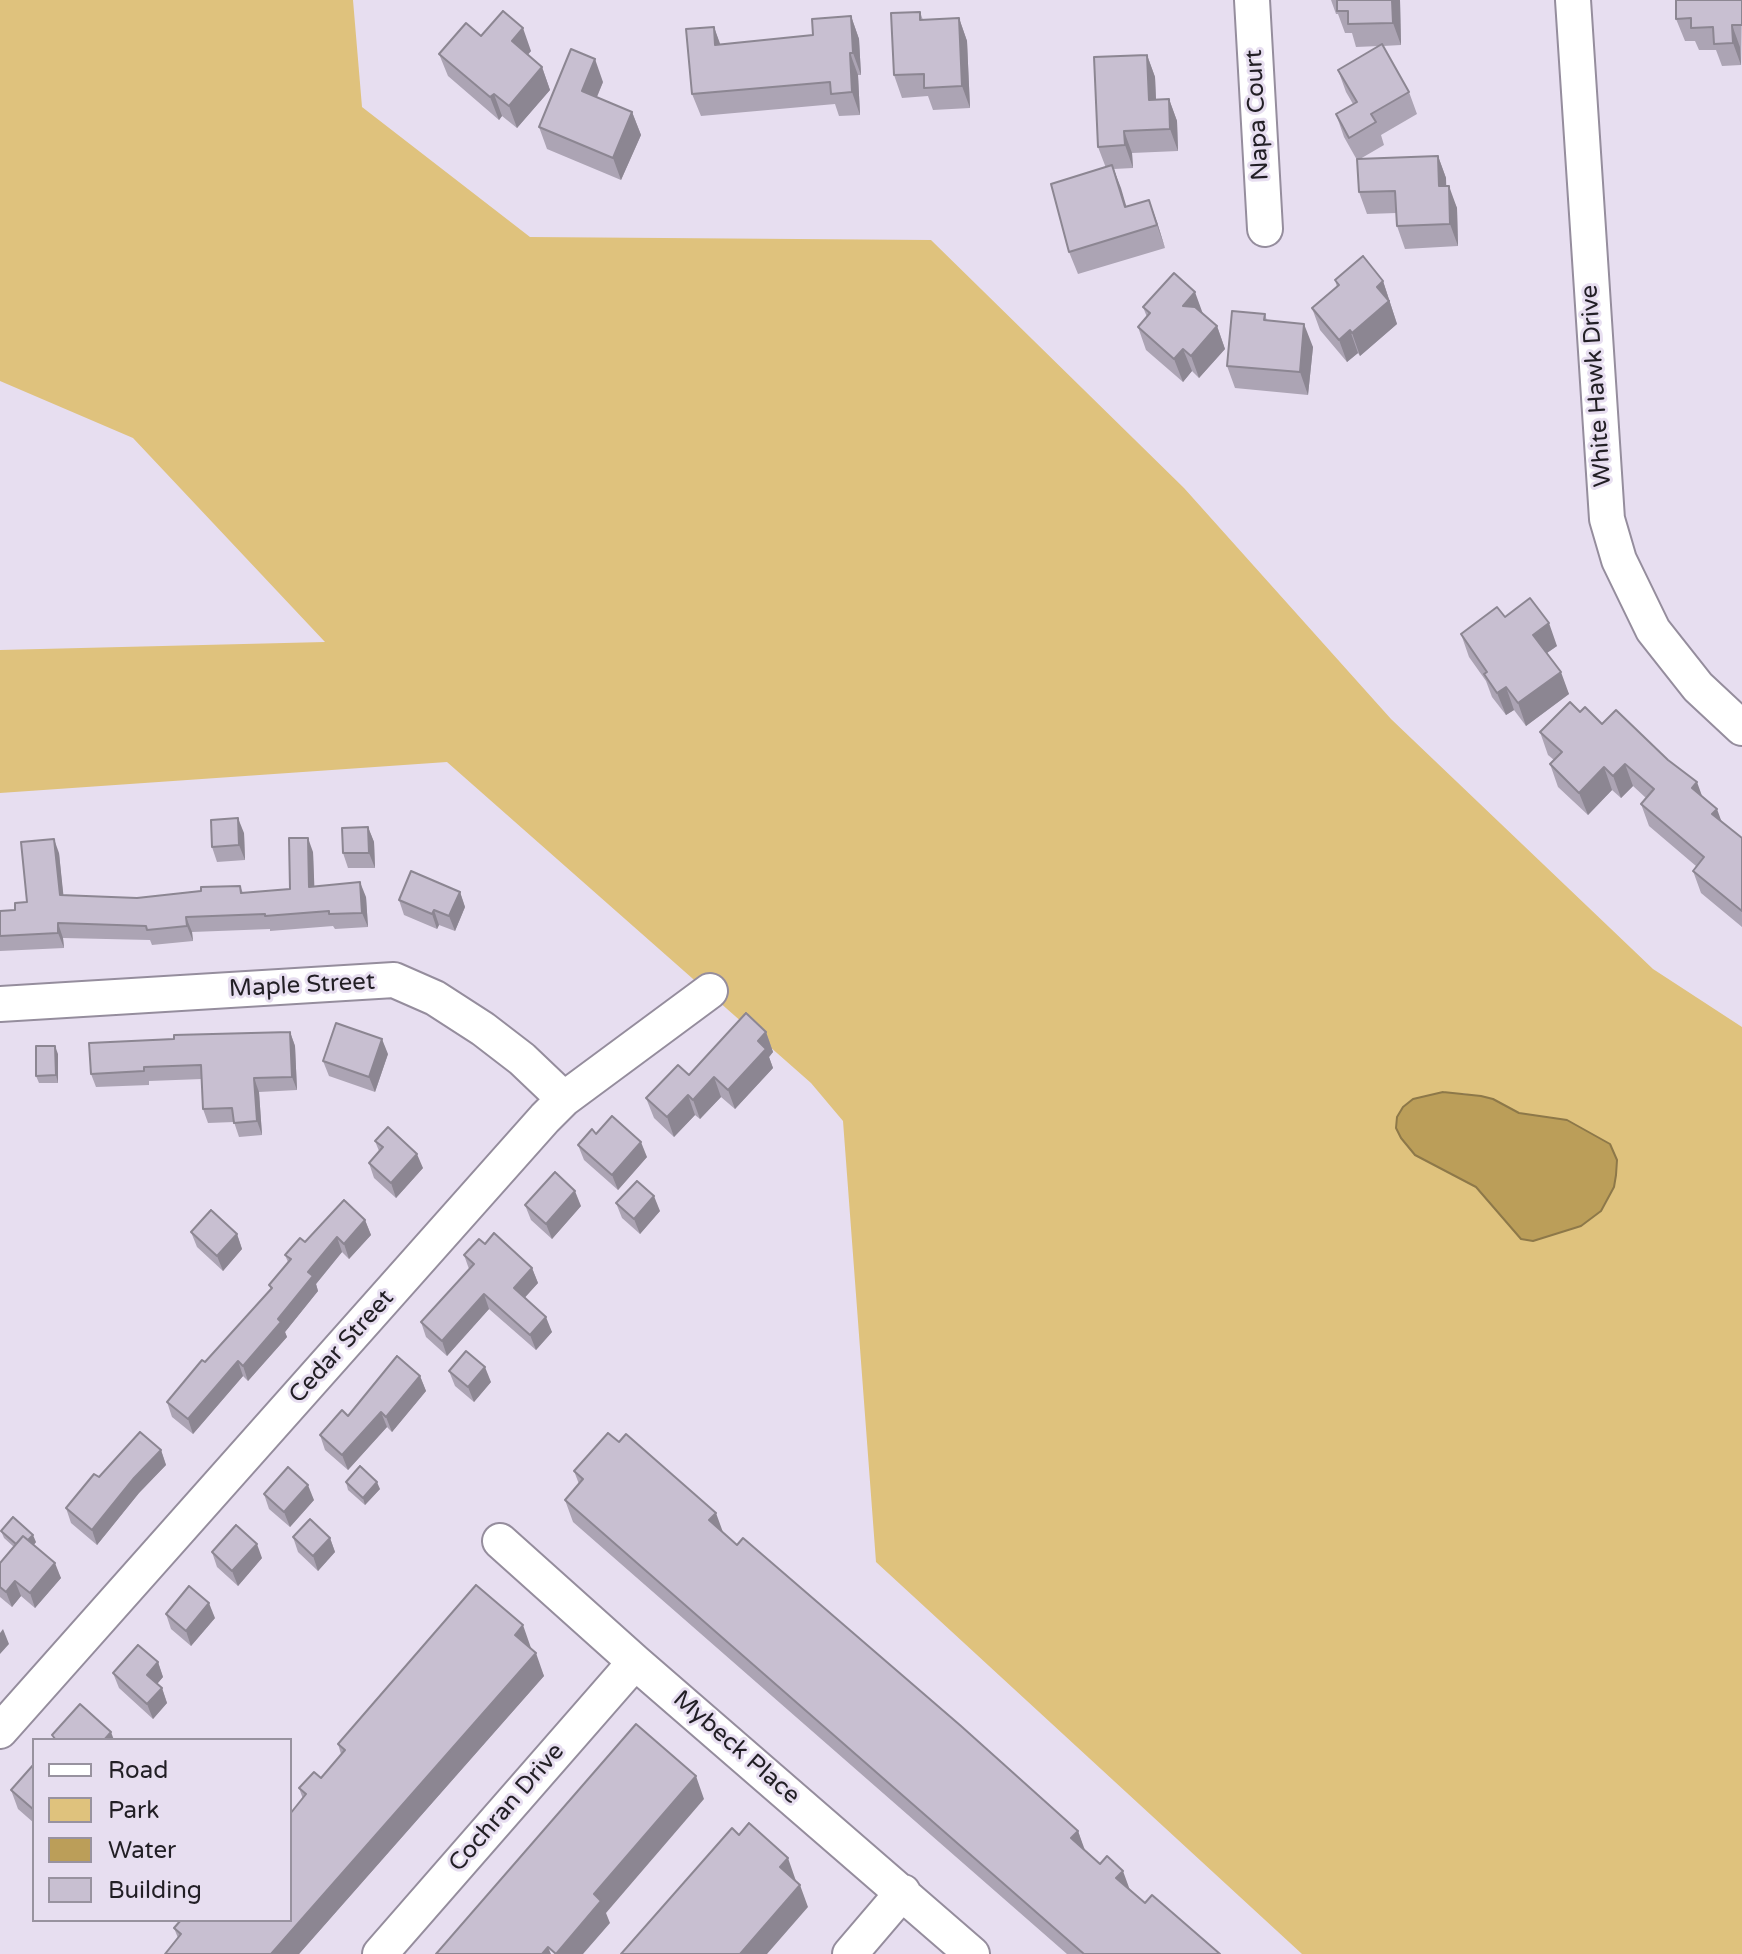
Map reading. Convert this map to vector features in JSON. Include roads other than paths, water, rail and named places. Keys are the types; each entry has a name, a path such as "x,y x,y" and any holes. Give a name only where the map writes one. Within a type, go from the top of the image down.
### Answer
{"street":[{"name":"Napa Court","path":"1252,0 1265,229"},
{"name":"White Hawk Drive","path":"1573,0 1607,519 1619,560 1653,630 1698,687 1742,728"},
{"name":"Maple Street","path":"0,1004 394,980 435,998 483,1029 522,1059 564,1099"},
{"name":"Cedar Street","path":"0,1731 545,1118 564,1099 710,991"},
{"name":"Mybeck Place","path":"500,1541 972,1954"},
{"name":"Cochran Drive","path":"380,1954 635,1662"},
{"path":"850,1954 903,1892"}],"water":[{"path":"1443,1092 1481,1096 1519,1113 1567,1120 1610,1144 1617,1160 1616,1175 1614,1187 1601,1211 1581,1226 1533,1241 1521,1239 1476,1187 1415,1155 1401,1138 1396,1128 1397,1117 1403,1107 1413,1099"}]}
